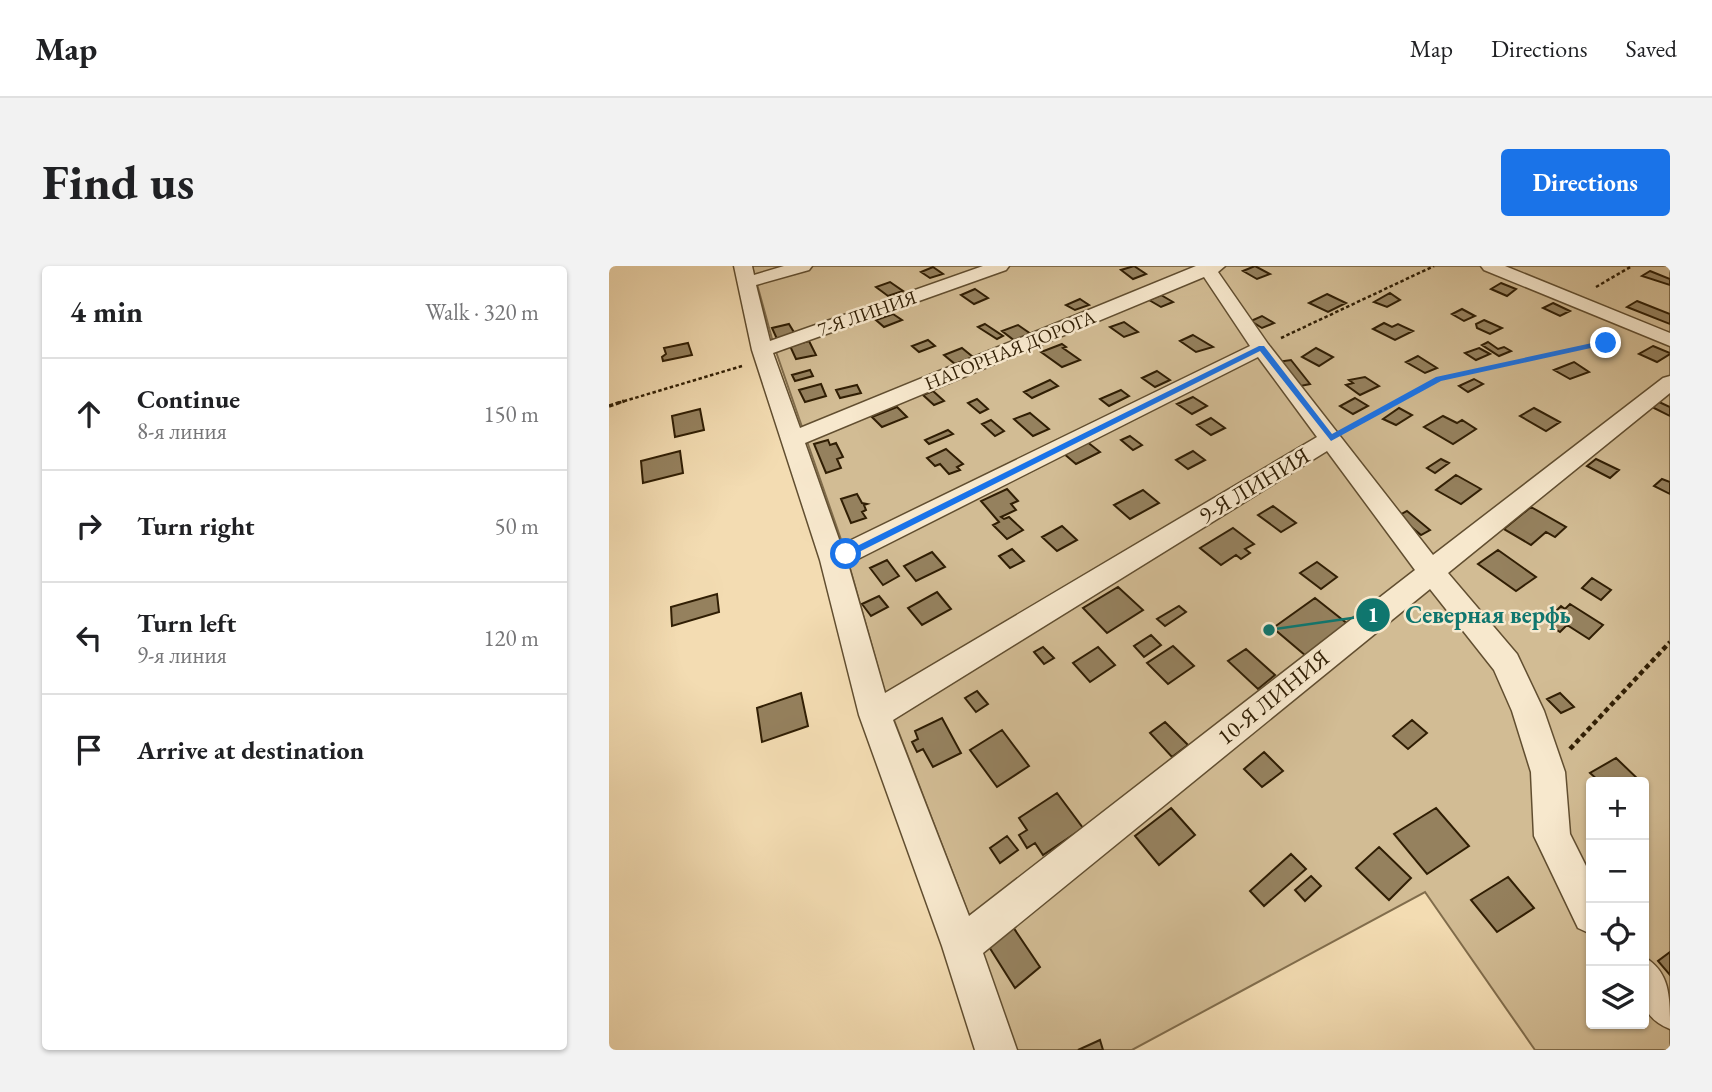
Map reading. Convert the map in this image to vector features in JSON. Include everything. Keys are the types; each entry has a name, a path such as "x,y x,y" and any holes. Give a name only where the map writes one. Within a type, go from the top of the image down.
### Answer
{"street":[{"path":"803,266 748,276 767,352 839,557 882,711 969,941 996,1050"},
{"name":"7-Я ЛИНИЯ","path":"767,352 1000,266"},
{"path":"1490,266 1670,340"},
{"path":"1209,267 1261,348 1430,570 1506,663 1528,711 1548,772 1552,835 1586,905"},
{"name":"НАГОРНАЯ ДОРОГА","path":"799,437 1209,267"},
{"path":"839,557 1261,348"},
{"name":"10-Я ЛИНИЯ","path":"969,941 1430,570 1670,382"},
{"name":"9-Я ЛИНИЯ","path":"882,711 1331,438"},
{"path":"1649,983 1670,1009"}],"path":[{"path":"1261,348 1434,266"},
{"path":"1574,300 1632,266"},
{"name":"9-Я ЛИНИЯ","path":"1331,438 1439,379 1606,343 1646,330"},
{"path":"609,406 767,352"},
{"path":"1548,772 1670,642"}],"shaded area":[{"path":"752,266 1670,266 1670,1050 1535,1050 1425,892 1132,1050 1009,1050 977,936 889,707 846,554 774,346"}],"building":[{"path":"1134,266 1146,274 1133,279 1121,270"},
{"path":"1255,266 1270,274 1257,279 1243,271"},
{"path":"933,267 943,274 930,278 921,272"},
{"path":"1650,271 1670,279 1670,285 1642,276"},
{"path":"890,282 903,291 888,296 876,287"},
{"path":"1501,283 1516,289 1507,296 1491,289"},
{"path":"975,289 988,298 974,304 961,295"},
{"path":"1390,293 1400,300 1387,307 1374,302"},
{"path":"1327,294 1346,303 1328,312 1309,303"},
{"path":"1161,295 1173,302 1161,307 1149,300"},
{"path":"1080,299 1089,305 1075,310 1066,305"},
{"path":"1637,301 1670,314 1670,324 1627,307"},
{"path":"1553,303 1570,311 1560,316 1543,308"},
{"path":"1462,309 1475,316 1464,321 1452,314"},
{"path":"893,314 902,320 884,327 876,320"},
{"path":"1262,316 1274,323 1262,328 1251,321"},
{"path":"1484,320 1502,328 1490,334 1477,328 1476,324"},
{"path":"1124,322 1138,332 1124,337 1110,327"},
{"path":"1384,323 1392,327 1398,324 1413,331 1395,340 1373,329"},
{"path":"789,324 795,334 777,339 772,328"},
{"path":"985,324 1003,336 997,339 978,327"},
{"path":"1018,325 1031,334 1015,341 1002,331"},
{"path":"1193,335 1213,347 1196,352 1180,341"},
{"path":"928,340 935,346 919,352 912,346"},
{"path":"809,341 816,355 796,359 790,346"},
{"path":"1488,342 1498,349 1504,347 1511,351 1499,356 1482,345"},
{"path":"688,343 692,355 663,361 662,357 666,354 664,348"},
{"path":"1062,344 1066,347 1063,348 1080,360 1062,367 1041,352"},
{"path":"1653,346 1670,354 1657,362 1639,354"},
{"path":"962,348 973,357 955,364 944,355"},
{"path":"1316,348 1333,357 1319,366 1302,357"},
{"path":"1479,348 1490,354 1476,360 1465,353"},
{"path":"1418,356 1437,368 1425,373 1406,362"},
{"path":"1291,360 1310,384 1296,387 1277,362"},
{"path":"1574,362 1589,372 1570,379 1554,370"},
{"path":"810,370 813,376 795,381 792,375"},
{"path":"1157,371 1170,380 1155,387 1142,378"},
{"path":"1365,377 1379,386 1360,395 1346,385 1353,383 1349,380"},
{"path":"1474,379 1483,384 1468,392 1459,386"},
{"path":"1050,380 1058,386 1032,398 1024,392"},
{"path":"821,384 826,396 805,402 799,390"},
{"path":"857,385 861,393 840,398 836,390"},
{"path":"1121,390 1129,396 1109,406 1100,399"},
{"path":"933,391 944,401 934,405 923,395"},
{"path":"1193,397 1207,406 1192,414 1177,404"},
{"path":"1355,398 1368,406 1353,414 1340,406"},
{"path":"977,399 988,409 980,413 968,403"},
{"path":"1659,402 1670,407 1670,416 1652,407"},
{"path":"897,407 907,417 882,427 872,417"},
{"path":"1399,408 1412,415 1396,425 1383,419"},
{"path":"1534,408 1560,422 1546,431 1520,416"},
{"path":"700,409 704,430 675,437 672,416"},
{"path":"1030,413 1049,429 1033,436 1014,419"},
{"path":"1443,416 1457,423 1462,420 1476,429 1453,444 1424,427"},
{"path":"1211,418 1225,428 1211,435 1197,425"},
{"path":"991,420 1004,431 995,436 982,424"},
{"path":"948,430 953,434 929,444 925,440"},
{"path":"1130,436 1142,445 1133,450 1121,440"},
{"path":"828,440 830,445 836,443 843,457 837,459 841,468 826,473 814,444"},
{"path":"1086,441 1100,452 1076,464 1063,453"},
{"path":"946,449 963,464 957,467 960,470 949,474 940,464 935,466 927,458"},
{"path":"680,451 683,473 643,483 641,461"},
{"path":"1193,451 1205,460 1188,469 1176,460"},
{"path":"1441,459 1449,463 1435,473 1427,468"},
{"path":"1596,459 1619,470 1610,478 1587,466"},
{"path":"1456,475 1481,489 1461,504 1436,490"},
{"path":"1662,479 1670,482 1670,494 1654,486"},
{"path":"1007,489 1018,501 1011,504 1016,510 1001,517 1009,517 1023,530 1007,539 993,525 999,522 981,501"},
{"path":"1143,490 1159,503 1130,519 1114,505"},
{"path":"857,494 862,503 867,504 864,505 866,510 862,512 866,518 851,523 841,499"},
{"path":"1273,506 1296,523 1281,532 1258,515"},
{"path":"1531,507 1566,527 1555,537 1546,532 1531,545 1504,529"},
{"path":"1407,511 1430,530 1421,535 1398,516"},
{"path":"1062,526 1077,540 1057,551 1042,537"},
{"path":"1233,528 1254,544 1245,549 1250,553 1241,559 1236,555 1221,565 1200,548"},
{"path":"1012,549 1024,561 1010,568 999,556"},
{"path":"1498,550 1536,577 1516,591 1478,564"},
{"path":"932,552 945,567 916,581 904,566"},
{"path":"887,560 899,576 883,585 870,568"},
{"path":"1317,562 1337,577 1321,589 1300,573"},
{"path":"1592,578 1611,590 1601,600 1582,588"},
{"path":"1118,587 1143,610 1107,633 1083,608"},
{"path":"937,592 951,609 922,625 908,608"},
{"path":"717,594 719,612 672,626 671,607"},
{"path":"879,596 888,607 871,616 862,604"},
{"path":"1315,598 1349,625 1306,656 1273,628"},
{"path":"1570,604 1603,625 1589,639 1567,625 1560,632 1548,624 1560,613 1556,611 1561,606 1565,609"},
{"path":"1179,606 1186,612 1165,626 1157,619"},
{"path":"1151,635 1161,645 1144,657 1134,646"},
{"path":"1173,646 1194,666 1168,684 1147,663"},
{"path":"1043,647 1054,658 1044,664 1034,652"},
{"path":"1098,647 1115,665 1090,682 1073,663"},
{"path":"1246,649 1275,675 1258,689 1228,661"},
{"path":"977,691 988,704 976,712 965,698"},
{"path":"801,693 808,726 762,742 757,708"},
{"path":"1560,693 1574,707 1561,713 1547,699"},
{"path":"942,718 961,753 933,767 923,749 917,752 912,742 918,739 915,731"},
{"path":"1412,720 1427,733 1408,749 1393,736"},
{"path":"1165,722 1188,745 1172,757 1150,733"},
{"path":"1002,730 1029,766 997,787 970,750"},
{"path":"1264,752 1283,771 1262,787 1244,769"},
{"path":"1616,758 1636,777 1594,777 1590,773"},
{"path":"1057,793 1083,828 1043,855 1035,843 1027,848 1019,835 1027,830 1019,818"},
{"path":"1171,808 1195,835 1159,865 1135,836"},
{"path":"1436,808 1469,846 1427,874 1394,834"},
{"path":"1007,836 1018,850 1000,863 990,848"},
{"path":"1379,847 1411,878 1389,900 1356,868"},
{"path":"1291,854 1306,869 1264,906 1250,891"},
{"path":"1311,876 1321,886 1305,901 1295,890"},
{"path":"1508,877 1534,908 1497,932 1471,900"},
{"path":"1011,924 1040,967 1015,988 986,942"},
{"path":"1670,952 1670,975 1658,961"},
{"path":"1100,1040 1103,1050 1078,1050"}],"place":[{"name":"Северная верфь","path":"1269,630"}],"route":[{"path":"846,554 1261,348 1331,438 1439,379 1606,343"}]}
